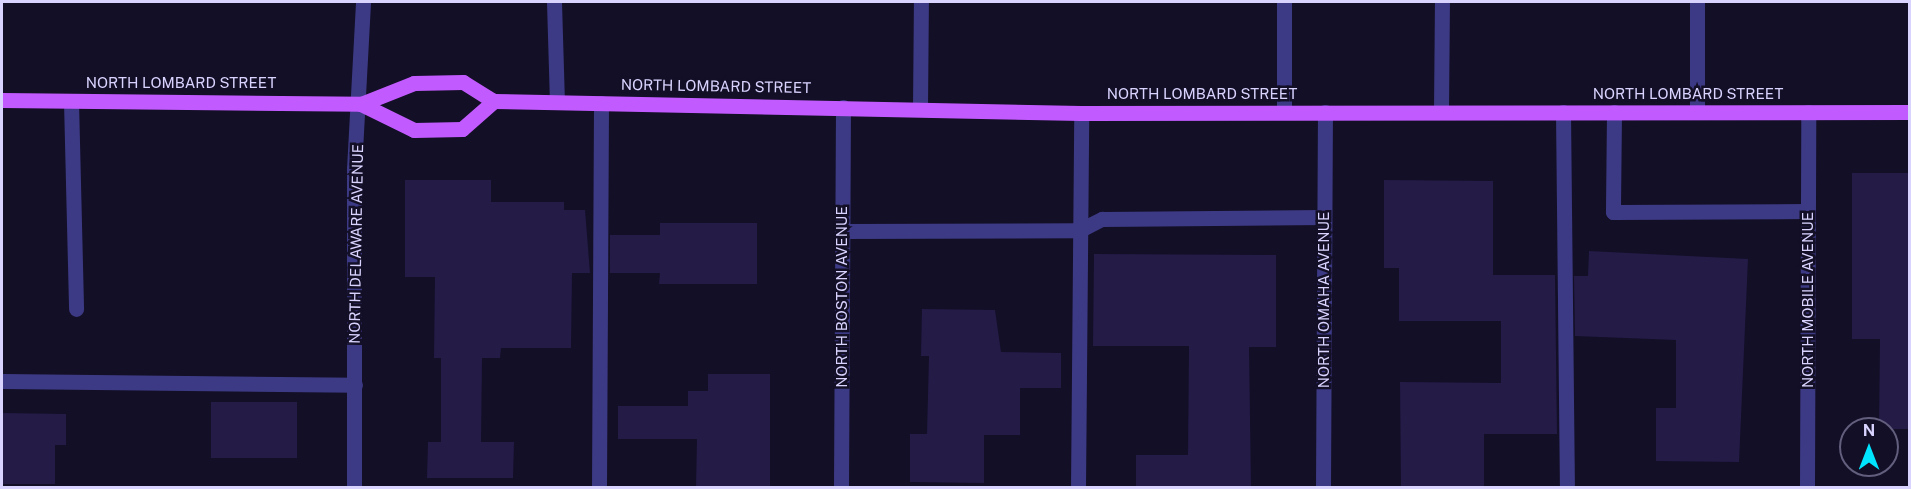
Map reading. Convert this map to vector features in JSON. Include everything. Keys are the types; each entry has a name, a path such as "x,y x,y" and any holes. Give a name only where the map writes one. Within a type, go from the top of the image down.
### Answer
{"main road":[{"name":"NORTH LOMBARD STREET","path":"2,100 361,104 414,83 463,82 494,101 1081,112 1910,112"},
{"name":"NORTH LOMBARD STREET","path":"361,104 414,130 462,129 494,101"}],"street":[{"name":"NORTH DELAWARE AVENUE","path":"354,488 354,169 361,104 363,2"},
{"path":"554,2 557,102"},
{"path":"920,108 921,2"},
{"path":"1284,2 1284,112"},
{"path":"1441,112 1442,2"},
{"path":"1697,2 1697,112"},
{"path":"71,100 76,309"},
{"path":"599,488 601,102"},
{"name":"NORTH BOSTON AVENUE","path":"841,488 843,106"},
{"path":"1078,488 1081,112"},
{"name":"NORTH OMAHA AVENUE","path":"1323,488 1325,112"},
{"path":"1563,112 1567,488"},
{"path":"1614,112 1613,212 1808,211"},
{"name":"NORTH MOBILE AVENUE","path":"1807,488 1808,112"},
{"path":"843,231 1080,230 1102,219 1324,217"},
{"path":"2,381 355,385"}],"building":[{"path":"1852,173 1910,173 1910,429 1899,429 1899,417 1879,417 1880,339 1852,339"},
{"path":"405,180 491,180 491,202 564,202 564,210 585,210 590,273 572,273 571,348 501,348 500,358 482,358 481,442 514,442 513,478 427,478 428,442 441,442 441,358 434,358 435,277 405,277"},
{"path":"1384,180 1493,181 1493,275 1555,275 1557,434 1484,434 1484,488 1401,488 1400,382 1501,383 1501,321 1399,321 1399,268 1384,268"},
{"path":"660,223 757,223 757,284 659,284 660,273 610,273 610,235 660,235"},
{"path":"1589,251 1748,259 1739,462 1656,461 1656,408 1676,408 1676,340 1575,336 1574,276 1588,276"},
{"path":"1094,254 1276,255 1276,347 1249,347 1251,488 1136,488 1136,455 1188,455 1189,346 1093,346"},
{"path":"922,309 995,310 1001,352 1061,353 1061,388 1020,388 1020,435 984,435 984,483 910,482 910,434 927,434 929,356 921,356"},
{"path":"708,374 770,374 770,488 696,488 697,439 618,439 618,406 688,406 688,391 708,391"},
{"path":"211,402 297,402 297,458 211,458"},
{"path":"2,413 66,414 66,445 55,445 55,484 2,484"}]}
